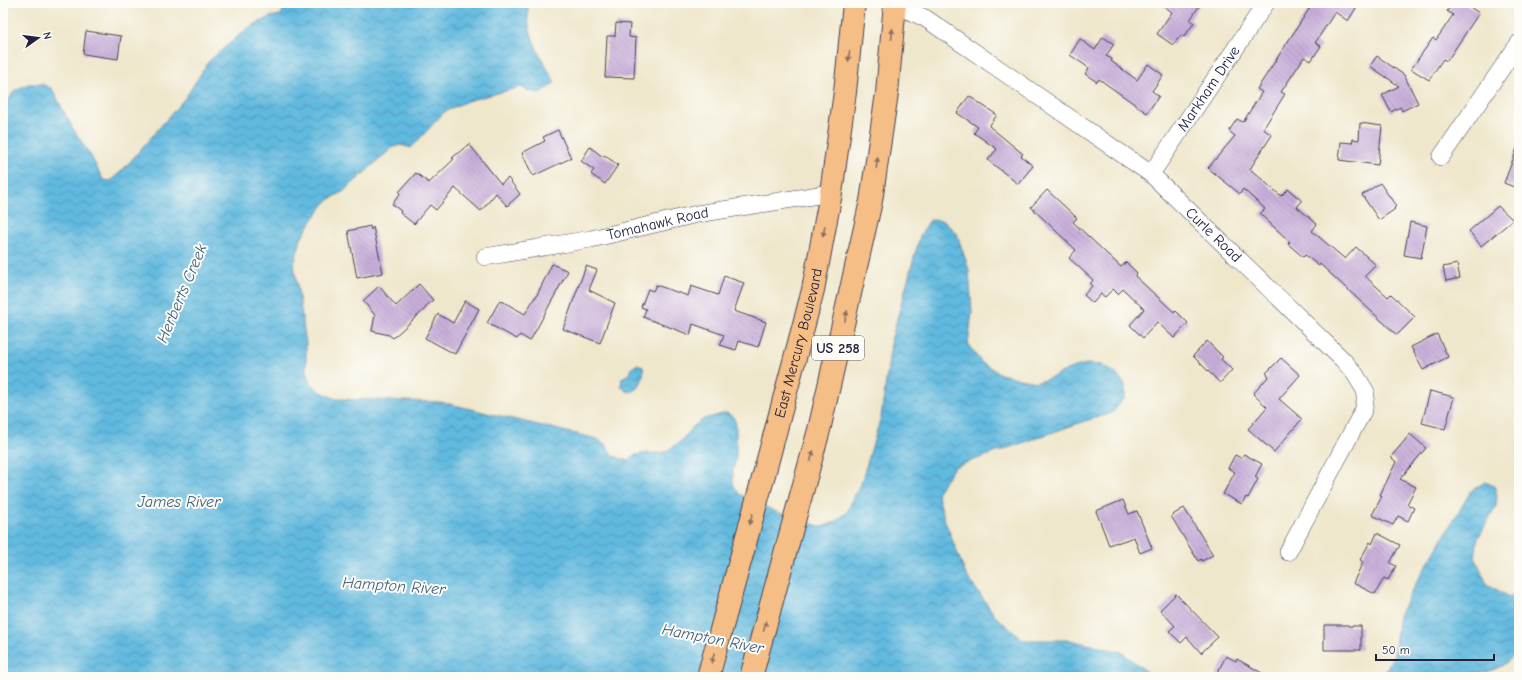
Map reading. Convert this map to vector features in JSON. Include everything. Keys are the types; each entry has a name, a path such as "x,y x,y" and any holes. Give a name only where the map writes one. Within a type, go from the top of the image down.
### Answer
{"main road":[{"name":"East Mercury Boulevard","path":"708,677 813,290 832,193 845,92 854,3"},
{"name":"US 258","path":"751,677 821,422 872,201 887,94 893,3"}],"street":[{"name":"Curle Road","path":"893,3 925,18 1151,174 1355,374 1366,392 1364,409 1288,552"},
{"name":"Markham Drive","path":"1151,174 1266,3"},
{"path":"1441,157 1519,43"},
{"name":"Tomahawk Road","path":"485,257 591,239 697,214 832,193"}],"water":[{"name":"James River","path":"285,3 529,3 528,13 531,34 539,54 555,82 543,91 536,92 521,87 467,101 444,112 411,148 400,145 392,148 344,191 327,201 313,219 301,239 294,264 306,343 306,372 310,382 319,391 336,399 441,402 597,439 606,445 613,456 628,461 635,455 663,453 679,443 694,426 704,419 726,413 733,417 736,424 736,455 733,472 733,484 739,494 774,511 822,527 835,522 847,512 862,480 881,417 892,337 920,236 930,220 944,221 957,234 969,270 972,312 968,345 982,363 1001,374 1037,382 1086,364 1101,365 1115,373 1125,384 1125,397 1112,413 954,467 937,493 945,521 966,575 996,617 1024,640 1070,640 1121,652 1154,677 3,677 3,110 14,91 28,84 42,84 52,89 73,129 91,156 103,180 110,181 122,171 186,97 209,61 248,28 270,17 281,15"},
{"path":"638,364 643,367 643,378 638,387 630,392 621,386 622,378 629,374 633,367"},
{"path":"1485,482 1494,486 1497,495 1496,506 1478,538 1475,557 1487,584 1509,597 1519,595 1520,631 1518,648 1510,660 1498,668 1471,675 1469,677 1383,677 1394,654 1399,616 1412,590 1471,491"}],"building":[{"path":"1160,3 1201,3 1190,20 1194,23 1184,37 1181,35 1173,45 1157,34 1172,12"},
{"path":"1313,3 1359,3 1348,21 1335,12 1315,43 1321,46 1311,61 1304,57 1281,92 1285,94 1263,129 1272,135 1250,169 1281,196 1288,189 1302,201 1297,207 1317,224 1312,231 1345,259 1356,247 1376,265 1365,276 1388,297 1391,294 1415,317 1397,335 1320,264 1319,266 1305,255 1303,257 1288,244 1290,242 1260,214 1265,209 1243,189 1240,194 1208,168 1235,136 1229,131 1237,119 1243,122 1262,92 1257,89"},
{"path":"1453,3 1464,3 1479,13 1447,61 1443,59 1429,80 1411,69 1433,38 1436,40 1453,15 1447,11"},
{"path":"616,23 630,24 629,37 636,38 634,78 605,77 607,36 615,36"},
{"path":"86,31 121,36 118,59 83,54"},
{"path":"1103,37 1114,44 1106,56 1112,59 1111,61 1137,80 1148,64 1163,75 1152,91 1159,96 1147,113 1099,79 1097,82 1085,74 1089,68 1070,55 1080,39 1095,50"},
{"path":"1377,56 1404,75 1418,103 1402,111 1400,107 1391,112 1382,95 1399,86 1370,66"},
{"path":"969,96 997,115 989,126 1023,154 1021,156 1033,166 1018,184 988,160 997,149 974,133 978,127 957,113"},
{"path":"1360,123 1382,126 1378,165 1339,160 1341,142 1352,143 1353,139 1359,140"},
{"path":"558,130 571,158 533,176 522,153 545,141 543,137"},
{"path":"469,144 501,184 508,178 520,194 507,206 496,193 481,211 455,188 436,210 430,205 414,224 400,213 401,211 392,204 400,194 399,192 416,173 429,183 454,159 452,158"},
{"path":"1519,146 1519,189 1504,183"},
{"path":"590,147 603,157 604,155 618,165 605,184 591,174 594,170 581,161"},
{"path":"1380,183 1396,206 1394,208 1395,209 1379,220 1362,195"},
{"path":"1047,190 1077,218 1073,222 1121,267 1126,262 1137,273 1135,276 1188,323 1174,338 1157,322 1143,338 1130,325 1144,309 1123,289 1118,294 1113,289 1105,297 1101,294 1093,303 1084,295 1092,286 1090,284 1093,280 1069,258 1076,250 1031,207"},
{"path":"1498,206 1513,220 1481,246 1469,231"},
{"path":"1410,222 1427,226 1421,258 1404,255"},
{"path":"370,226 371,230 373,227 383,273 357,278 348,231"},
{"path":"552,264 568,271 530,341 520,335 517,339 487,323 500,300 525,314 536,297"},
{"path":"1457,264 1460,278 1446,281 1443,267"},
{"path":"586,266 597,270 589,290 615,303 600,343 563,329"},
{"path":"724,276 744,283 734,311 766,322 758,347 739,341 736,350 720,345 724,335 693,324 690,335 643,317 646,309 641,307 648,289 653,291 656,285 688,296 691,286 718,295"},
{"path":"419,284 433,300 425,307 426,308 393,338 389,335 372,331 375,315 363,301 379,286 396,306"},
{"path":"465,301 479,309 455,354 425,338 438,314 453,323"},
{"path":"1437,334 1448,357 1423,370 1411,347"},
{"path":"1207,341 1223,357 1221,359 1232,370 1220,383 1193,356"},
{"path":"1281,358 1300,375 1279,399 1302,419 1274,452 1248,429 1267,407 1253,394 1269,376 1266,373"},
{"path":"1430,391 1454,397 1445,429 1422,423"},
{"path":"1410,434 1426,448 1400,479 1416,487 1407,504 1414,508 1408,521 1398,516 1393,525 1372,515 1382,496 1380,495 1396,462 1391,457"},
{"path":"1244,454 1262,464 1255,477 1258,479 1248,498 1246,497 1242,504 1223,494 1235,472 1228,468 1235,455 1241,458"},
{"path":"1123,500 1129,514 1137,511 1152,548 1140,553 1134,537 1109,545 1096,511"},
{"path":"1184,508 1213,555 1202,561 1201,559 1198,561 1171,516"},
{"path":"1377,533 1400,545 1390,563 1396,566 1388,580 1384,578 1375,594 1353,583 1363,562 1360,560 1370,542 1372,544"},
{"path":"1176,594 1218,637 1201,653 1187,637 1181,643 1169,631 1175,626 1160,610"},
{"path":"1324,625 1361,626 1361,650 1324,650"},
{"path":"1226,656 1236,661 1237,659 1269,677 1215,677"}],"water label":[{"name":"Herberts Creek","path":"181,293"},
{"name":"Hampton River","path":"394,585"},
{"name":"Hampton River","path":"713,638"}]}
